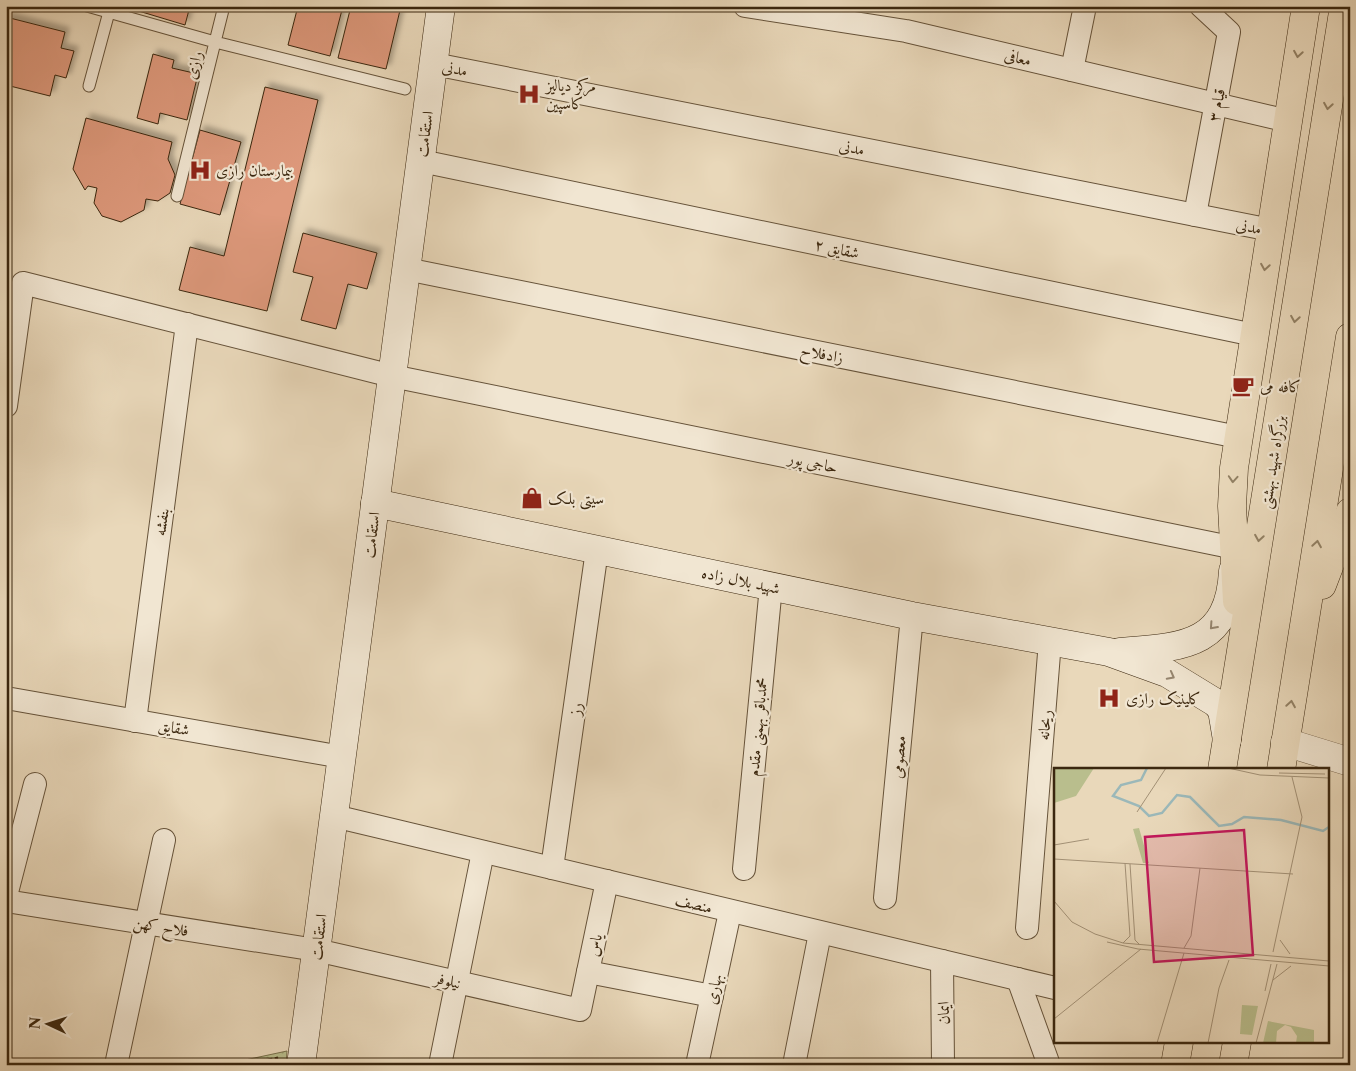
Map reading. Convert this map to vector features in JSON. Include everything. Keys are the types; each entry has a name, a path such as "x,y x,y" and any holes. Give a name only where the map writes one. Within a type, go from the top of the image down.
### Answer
{"highway":[{"path":"1240,659 1233,479 1306,6"},
{"name":"بزرگراه شهید بهشتی","path":"1222,768 1344,6"},
{"path":"1281,768 1350,337"},
{"path":"1303,632 1350,512"},
{"path":"1175,1065 1179,1044"}],"main road":[{"name":"استقامت","path":"302,1059 442,6"},
{"name":"شهید بلال زاده","path":"375,503 912,616 1109,652 1168,673 1216,703 1222,710 1227,740"},
{"name":"شهید بلال زاده","path":"1109,652 1170,648 1204,636 1221,617 1231,593 1235,548"},
{"path":"1285,742 1350,762"}],"street":[{"path":"1072,70 1085,6"},
{"name":"قیام ۳","path":"1194,215 1230,32 1201,6"},
{"name":"معافی","path":"758,7 906,31 1288,121"},
{"name":"مدنی","path":"434,64 1271,230"},
{"name":"شقایق ۲","path":"421,161 1254,335"},
{"name":"زادفلاح","path":"406,269 1238,437"},
{"path":"6,406 23,283 392,376"},
{"name":"بنفشه","path":"135,720 187,324"},
{"name":"حاجی پور","path":"392,376 1235,548"},
{"name":"رز","path":"552,868 597,550"},
{"name":"محمدباقر بهمنی مقدم","path":"744,869 771,586"},
{"name":"معصومی","path":"885,898 912,616"},
{"name":"ریحانه","path":"1027,928 1050,642"},
{"name":"شقایق","path":"6,698 342,757"},
{"path":"6,896 35,784"},
{"name":"منصف","path":"334,816 1054,988"},
{"path":"116,1065 148,924 164,840"},
{"path":"440,1065 483,852"},
{"name":"یاس","path":"580,1010 607,881"},
{"name":"فلاح کهن","path":"6,901 316,950"},
{"name":"بهاری","path":"697,1065 730,912"},
{"path":"794,1065 820,933"},
{"name":"نیلوفر","path":"316,950 580,1010"},
{"name":"ایمان","path":"942,961 943,1065"},
{"path":"588,972 712,996"},
{"path":"1018,979 1049,1065"}],"lane":[{"name":"رازی","path":"87,6 215,42 177,196"},
{"path":"224,6 215,42 405,88"},
{"path":"89,86 109,12"}],"path":[{"path":"243,1065 302,1059"}],"green space":[{"path":"287,1051 286,1065 222,1065"}],"building":[{"path":"133,6 190,6 185,25 132,9"},
{"path":"298,6 343,6 330,56 288,45"},
{"path":"351,6 401,6 386,69 338,58"},
{"path":"6,17 65,32 61,48 74,51 66,78 55,75 50,96 6,85"},
{"path":"153,54 174,60 172,68 198,74 187,120 160,113 158,124 137,118"},
{"path":"265,87 318,100 267,311 179,290 190,247 224,256"},
{"path":"86,118 172,142 168,159 175,175 170,193 158,201 146,199 144,210 121,222 102,216 94,203 97,188 88,186 85,190 73,169"},
{"path":"200,130 241,142 220,215 180,204"},
{"path":"303,233 377,253 367,289 348,284 336,329 301,320 313,277 293,272"}],"place":[{"name":"مرکز دیالیز کاسپین","path":"529,94"},
{"name":"بیمارستان رازی","path":"200,170"},
{"name":"کافه می","path":"1243,386"},
{"name":"سیتی بلک","path":"532,498"},
{"name":"کلینیک رازی","path":"1109,698"}]}
